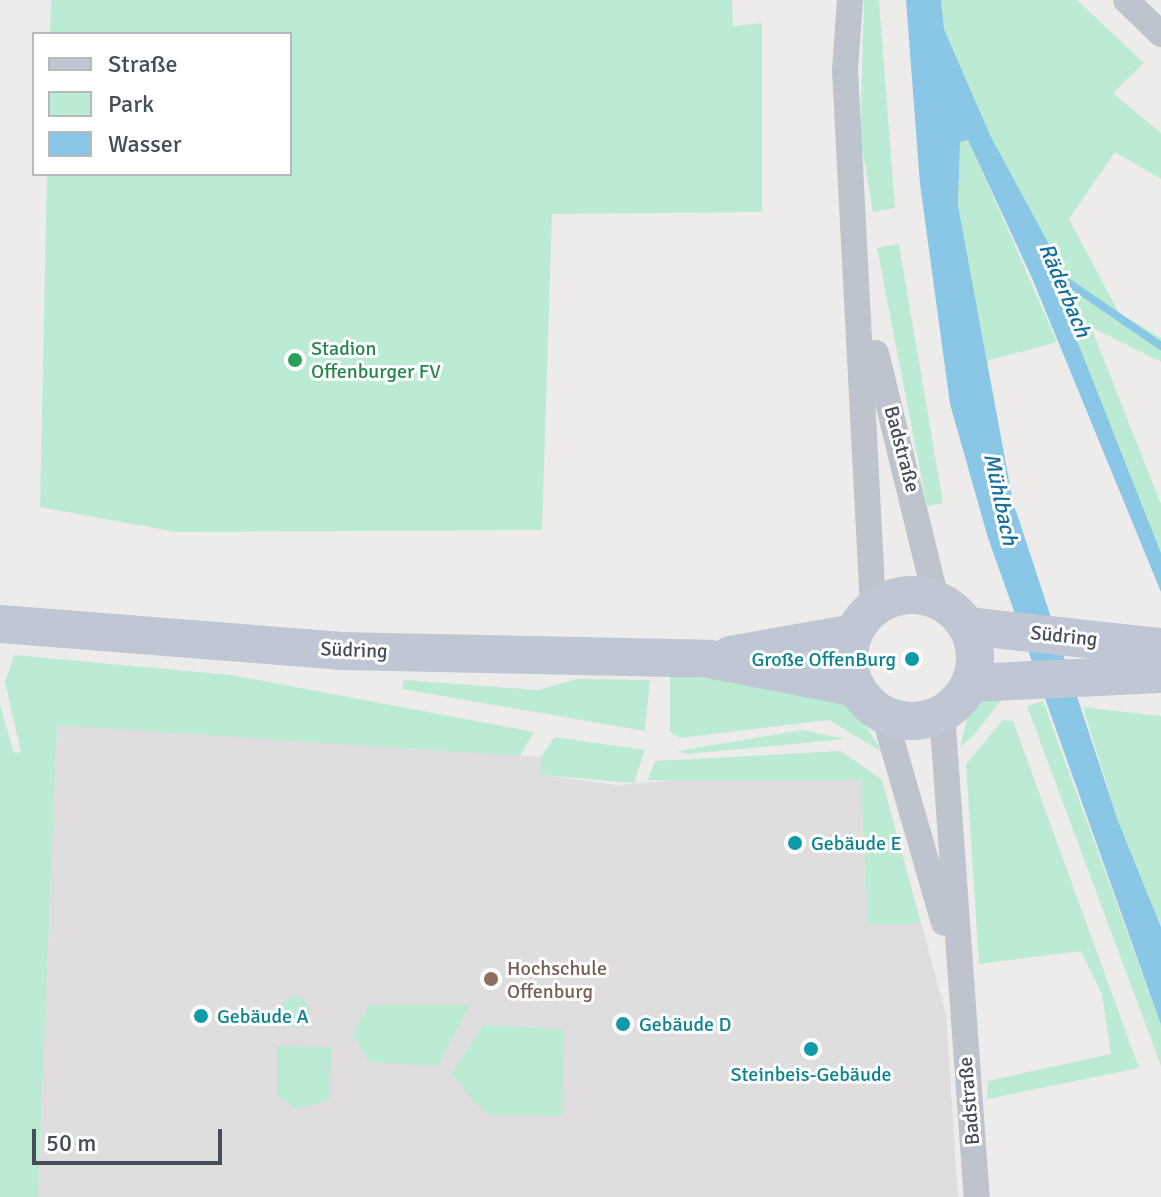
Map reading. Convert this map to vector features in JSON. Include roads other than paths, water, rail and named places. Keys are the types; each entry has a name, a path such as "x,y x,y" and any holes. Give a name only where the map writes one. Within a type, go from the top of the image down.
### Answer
{"street":[{"name":"Badstraße","path":"850,0 845,70 862,299 864,620"},
{"path":"1126,0 1161,34"},
{"name":"Badstraße","path":"862,299 936,599"},
{"name":"Südring","path":"709,659 864,620 914,594 936,599"},
{"path":"864,620 849,661 857,688 884,715 923,720 942,713 971,683 983,628 936,599"},
{"name":"Südring","path":"0,624 340,651 709,659 857,688"},
{"name":"Südring","path":"983,628 1161,647"},
{"name":"Südring","path":"971,683 1013,676 1161,674"},
{"name":"Badstraße","path":"942,713 954,958 977,1197"},
{"name":"Badstraße","path":"884,715 954,958"}],"water":[{"name":"Mühlbach","path":"906,0 941,0 944,29 991,137 1058,261 1054,282 1161,553 1161,592 1032,278 968,140 960,142 958,205 1013,502 1118,821 1161,927 1161,1025 988,538 950,404 920,184"}],"waterway":[{"name":"Räderbach","path":"1050,270 1161,346"}],"place":[{"name":"Stadion Offenburger FV","path":"295,360"},
{"name":"Große OffenBurg","path":"912,659"},
{"name":"Gebäude E","path":"795,843"},
{"name":"Hochschule Offenburg","path":"491,979"},
{"name":"Gebäude A","path":"201,1016"},
{"name":"Gebäude D","path":"623,1024"},
{"name":"Steinbeis-Gebäude","path":"811,1049"}]}
